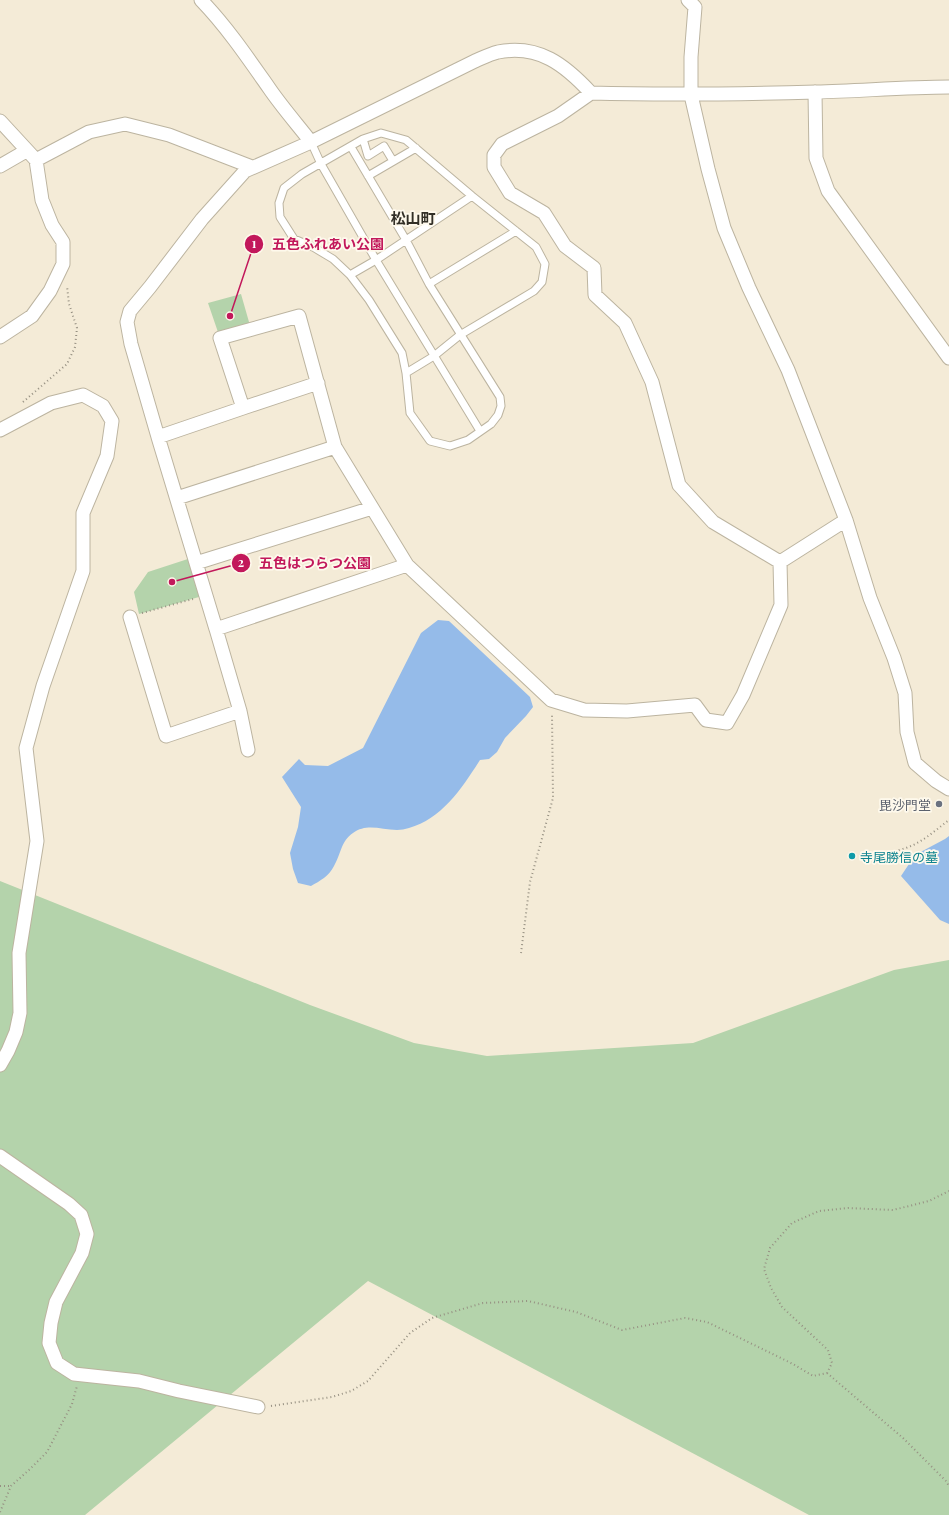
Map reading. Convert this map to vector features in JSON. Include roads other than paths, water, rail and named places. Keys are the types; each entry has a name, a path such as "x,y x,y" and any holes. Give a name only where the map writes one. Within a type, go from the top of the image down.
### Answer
{"street":[{"path":"202,0 212,10 246,54 270,90 311,142"},
{"path":"694,2 691,57 691,95 708,169 724,228 749,288 788,370 846,520 870,598 894,658 905,692 907,732 915,763 936,781 949,789"},
{"path":"248,750 240,711 131,344 127,322 130,311 202,219 245,171 311,142 475,61 498,52 524,50 550,57 569,71 591,93"},
{"path":"780,562 713,522 679,485 652,382 625,323 595,295 594,268 565,246 544,213 510,193 494,167 494,155 502,144 558,116 591,93 691,95 815,92 906,87 949,87"},
{"path":"815,92 816,158 828,191 949,358"},
{"path":"0,120 36,160 42,200 52,225 63,242 63,264 50,291 32,316 0,338"},
{"path":"36,160 89,132 125,124 170,135 252,167"},
{"path":"0,166 26,150"},
{"path":"243,408 220,338 299,316 335,447 407,565 551,700 584,710 627,711 695,705 706,720 727,723 743,695 781,605 780,562"},
{"path":"158,437 318,383"},
{"path":"0,430 51,403 83,395 103,406 112,420 107,456 82,513 83,571 43,686 26,748 37,841 19,953 20,1013 16,1032 8,1052 0,1065"},
{"path":"177,498 335,447"},
{"path":"196,564 372,508"},
{"path":"780,562 846,520"},
{"path":"216,629 407,565"},
{"path":"130,617 166,736 240,711"},
{"path":"0,1156 69,1204 81,1215 87,1234 82,1252 56,1302 51,1323 49,1343 57,1363 74,1374 139,1381 179,1391 258,1407"}],"lane":[{"path":"351,147 406,240 429,284 460,335 500,397 501,406 498,415 491,424 468,440 450,446 430,441 410,414 406,373 402,353 369,300 350,275 333,259 313,247 294,240 280,217 278,203 284,188 302,174 363,139 381,133 406,140 472,196 536,247 545,264 542,282 534,291 460,335 434,356 406,373"},
{"path":"363,139 368,156 384,146 393,161"},
{"path":"311,142 321,164 376,260 480,431"},
{"path":"368,176 416,148"},
{"path":"350,275 376,260 472,196"},
{"path":"429,284 516,231"}],"water":[{"path":"438,620 449,621 530,697 533,707 505,738 497,752 489,759 480,760 450,801 431,818 421,824 402,830 364,828 358,830 346,840 332,870 327,875 311,886 298,883 293,869 290,853 298,827 301,807 282,777 299,759 305,765 328,766 363,748 421,633"},
{"path":"949,836 949,924 940,920 901,876 915,855"}],"place":[{"name":"五色ふれあい公園","path":"230,316"},
{"name":"五色はつらつ公園","path":"172,582"},
{"name":"毘沙門堂","path":"939,804"},
{"name":"寺尾勝信の墓","path":"852,856"}],"district":[{"name":"松山町","path":"413,218"}]}
